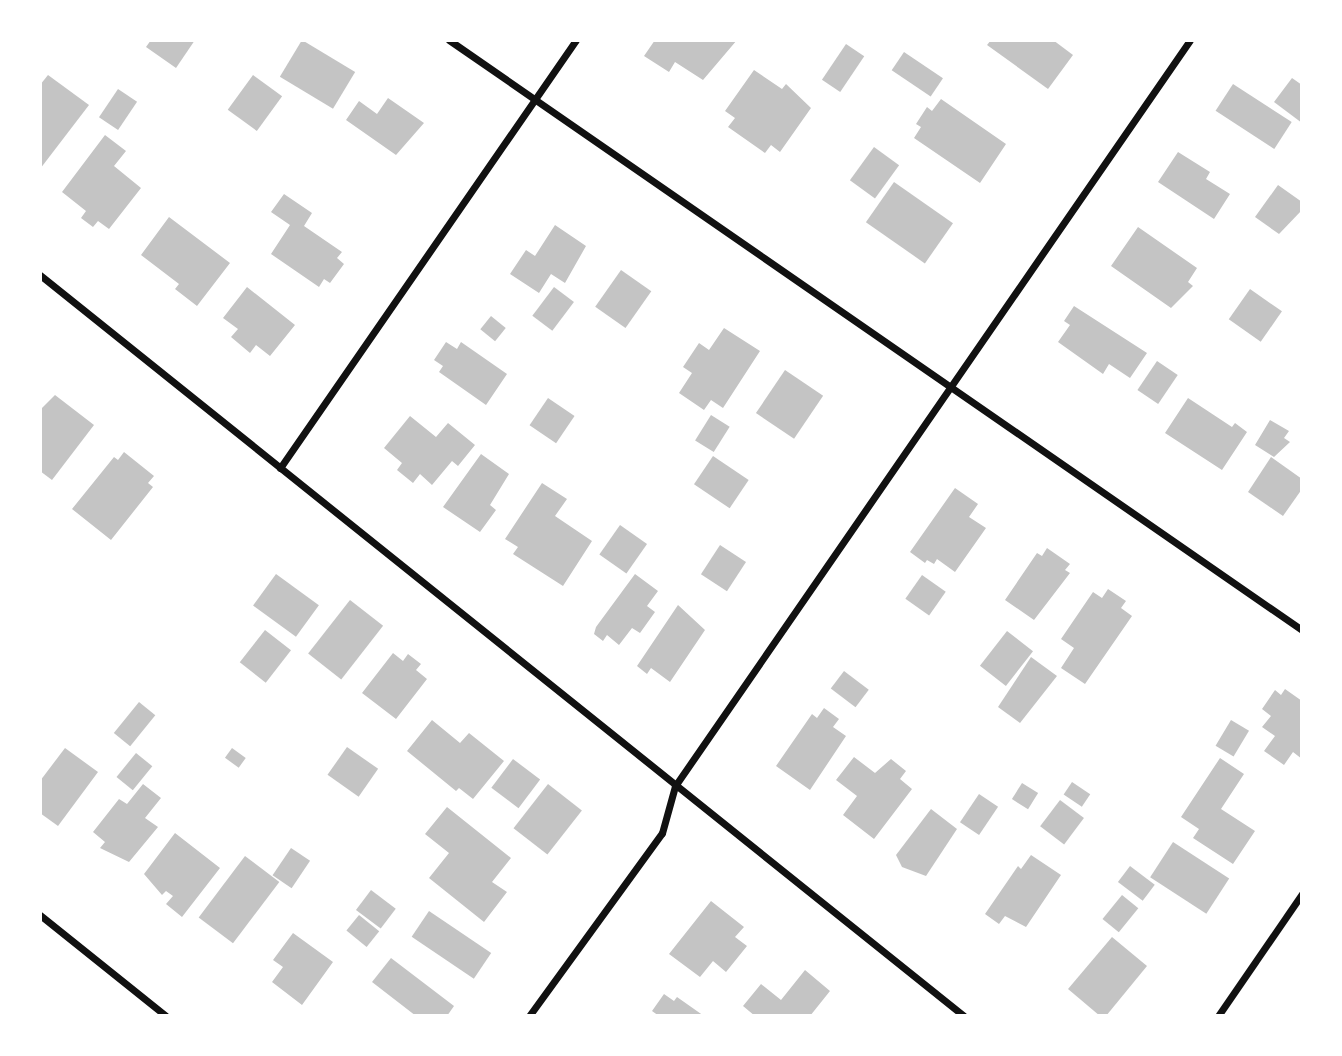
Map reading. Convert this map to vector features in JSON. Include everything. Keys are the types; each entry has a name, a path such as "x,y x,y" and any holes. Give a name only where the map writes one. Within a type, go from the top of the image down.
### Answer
{"street":[{"path":"449,40 1302,630"},
{"path":"280,467 576,40"},
{"path":"529,1016 662,833 675,786 1190,40"},
{"path":"40,275 964,1016"},
{"path":"1218,1016 1302,894"},
{"path":"40,915 166,1016"}],"building":[{"path":"151,40 195,40 176,68 146,47"},
{"path":"302,40 355,72 333,109 280,77"},
{"path":"655,40 737,40 703,80 675,62 669,72 644,56"},
{"path":"991,40 1053,40 1073,55 1048,89 987,45"},
{"path":"846,44 864,56 840,92 822,80"},
{"path":"904,52 943,78 931,97 892,70"},
{"path":"754,70 782,89 786,84 811,108 780,152 771,145 765,153 728,127 735,118 725,111"},
{"path":"48,75 89,105 40,169 40,85"},
{"path":"253,75 282,96 257,131 228,110"},
{"path":"1292,78 1302,85 1302,123 1274,102"},
{"path":"1233,84 1292,122 1274,149 1216,111"},
{"path":"118,89 137,102 118,130 99,117"},
{"path":"388,98 424,123 396,155 346,120 359,101 377,114"},
{"path":"941,99 1006,144 980,183 914,138 921,127 916,124 927,107 932,111"},
{"path":"105,135 126,151 114,166 141,188 109,229 98,221 93,227 81,218 86,211 62,192"},
{"path":"874,147 899,165 875,198 850,180"},
{"path":"1178,152 1210,172 1206,179 1230,194 1214,219 1158,182"},
{"path":"894,182 953,223 925,263 866,222"},
{"path":"1278,185 1302,202 1302,210 1279,234 1255,217"},
{"path":"284,194 312,213 304,226 342,252 337,258 344,264 330,283 324,279 319,287 271,254 290,225 271,212"},
{"path":"169,217 230,263 197,306 175,289 179,284 141,255"},
{"path":"555,225 586,246 565,283 551,274 539,293 510,274 526,250 535,256"},
{"path":"1138,227 1197,268 1188,282 1193,286 1171,308 1111,266"},
{"path":"621,270 651,291 625,328 595,307"},
{"path":"247,287 295,325 270,356 256,345 250,353 231,337 238,329 223,318"},
{"path":"554,287 574,302 552,331 532,316"},
{"path":"1250,289 1282,311 1261,342 1229,319"},
{"path":"1074,306 1147,353 1130,378 1109,364 1103,374 1058,342 1070,325 1064,321"},
{"path":"491,316 506,328 495,341 480,329"},
{"path":"724,328 760,351 723,408 711,400 704,410 679,393 692,373 683,367 699,343 709,350"},
{"path":"446,342 457,349 461,342 507,374 486,405 439,372 443,366 434,360"},
{"path":"1157,361 1178,375 1158,404 1137,390"},
{"path":"785,370 823,396 794,439 756,413"},
{"path":"55,395 94,425 52,480 40,471 40,410"},
{"path":"548,398 575,416 556,443 530,425"},
{"path":"1188,398 1232,427 1235,423 1247,432 1222,470 1165,433"},
{"path":"711,415 730,427 714,452 695,440"},
{"path":"410,416 436,437 448,423 475,445 458,466 452,461 432,485 420,474 413,483 397,470 402,463 384,448"},
{"path":"1270,420 1289,431 1284,438 1290,442 1274,457 1255,445"},
{"path":"124,452 154,476 148,483 153,487 111,540 72,509 114,457 118,460"},
{"path":"481,454 509,474 490,505 496,510 480,532 443,507"},
{"path":"713,456 749,480 730,508 694,484"},
{"path":"1271,457 1302,479 1302,489 1283,516 1248,492"},
{"path":"542,483 567,499 555,516 592,541 563,586 513,554 518,547 505,539"},
{"path":"955,488 978,504 969,517 986,528 955,572 937,559 934,564 927,560 925,563 910,552"},
{"path":"620,525 647,544 626,573 599,554"},
{"path":"720,545 746,562 727,591 701,574"},
{"path":"1047,548 1070,564 1065,570 1070,573 1034,620 1005,600 1037,553 1042,556"},
{"path":"276,574 319,605 296,637 253,606"},
{"path":"635,574 658,591 647,606 655,612 640,633 632,628 619,645 607,635 603,641 594,634 596,627"},
{"path":"922,575 946,592 929,615 905,599"},
{"path":"1108,589 1126,601 1121,608 1132,616 1085,684 1061,668 1074,648 1061,639 1093,592 1102,598"},
{"path":"350,600 383,626 341,679 308,654"},
{"path":"678,605 705,630 670,682 651,668 647,674 637,666"},
{"path":"265,630 291,650 266,683 240,662"},
{"path":"1007,631 1033,651 1006,686 980,666"},
{"path":"393,653 403,661 408,654 421,664 416,670 427,679 396,719 362,693"},
{"path":"1031,657 1057,676 1020,723 998,707"},
{"path":"844,671 869,690 856,707 831,689"},
{"path":"1285,689 1302,701 1302,759 1293,752 1284,765 1264,751 1275,736 1262,727 1271,716 1262,709 1275,690 1281,695"},
{"path":"139,702 155,715 130,746 114,733"},
{"path":"824,708 839,719 833,727 846,736 810,790 776,766 812,714 817,718"},
{"path":"432,720 460,743 469,733 504,761 473,799 459,788 456,791 407,751"},
{"path":"1231,720 1249,731 1234,757 1216,746"},
{"path":"347,747 378,769 359,797 327,775"},
{"path":"65,748 98,772 58,826 40,813 40,781"},
{"path":"232,748 246,758 239,768 225,758"},
{"path":"136,753 152,766 133,790 116,777"},
{"path":"854,757 875,773 891,759 906,771 900,779 912,789 874,839 843,815 857,796 836,780"},
{"path":"1220,758 1244,774 1221,809 1255,831 1233,864 1193,838 1199,829 1181,817"},
{"path":"513,759 540,779 518,808 491,788"},
{"path":"1072,782 1090,794 1082,807 1064,794"},
{"path":"1022,783 1038,793 1028,809 1012,799"},
{"path":"143,784 161,798 145,818 158,827 129,862 100,848 105,842 93,832 119,799 127,804"},
{"path":"548,784 582,810 547,855 514,828"},
{"path":"979,794 998,807 979,835 960,822"},
{"path":"1060,800 1084,818 1064,844 1040,826"},
{"path":"447,807 511,858 492,882 507,892 484,922 429,878 449,853 425,834"},
{"path":"931,809 957,829 926,876 902,867 896,855"},
{"path":"175,833 220,868 182,917 166,904 173,896 166,891 162,895 144,874"},
{"path":"1173,842 1229,878 1206,914 1150,877"},
{"path":"291,848 310,861 292,888 273,875"},
{"path":"1031,855 1061,875 1026,927 1005,916 999,924 985,914 1018,866 1021,869"},
{"path":"245,856 279,882 233,943 199,917"},
{"path":"1130,866 1155,885 1143,901 1118,882"},
{"path":"371,890 396,909 381,929 356,910"},
{"path":"1122,895 1138,908 1119,932 1102,919"},
{"path":"711,901 744,927 735,937 747,946 726,972 713,961 700,977 669,954"},
{"path":"429,911 491,953 474,979 412,937"},
{"path":"359,915 379,931 367,947 346,931"},
{"path":"293,933 333,962 302,1005 272,982 283,967 273,960"},
{"path":"1112,937 1147,966 1106,1016 1100,1016 1068,989"},
{"path":"391,958 454,1006 447,1016 416,1016 372,982"},
{"path":"805,970 830,991 810,1016 755,1016 743,1006 761,984 781,1000"},
{"path":"664,994 674,1001 677,997 704,1016 659,1016 652,1011"}]}
